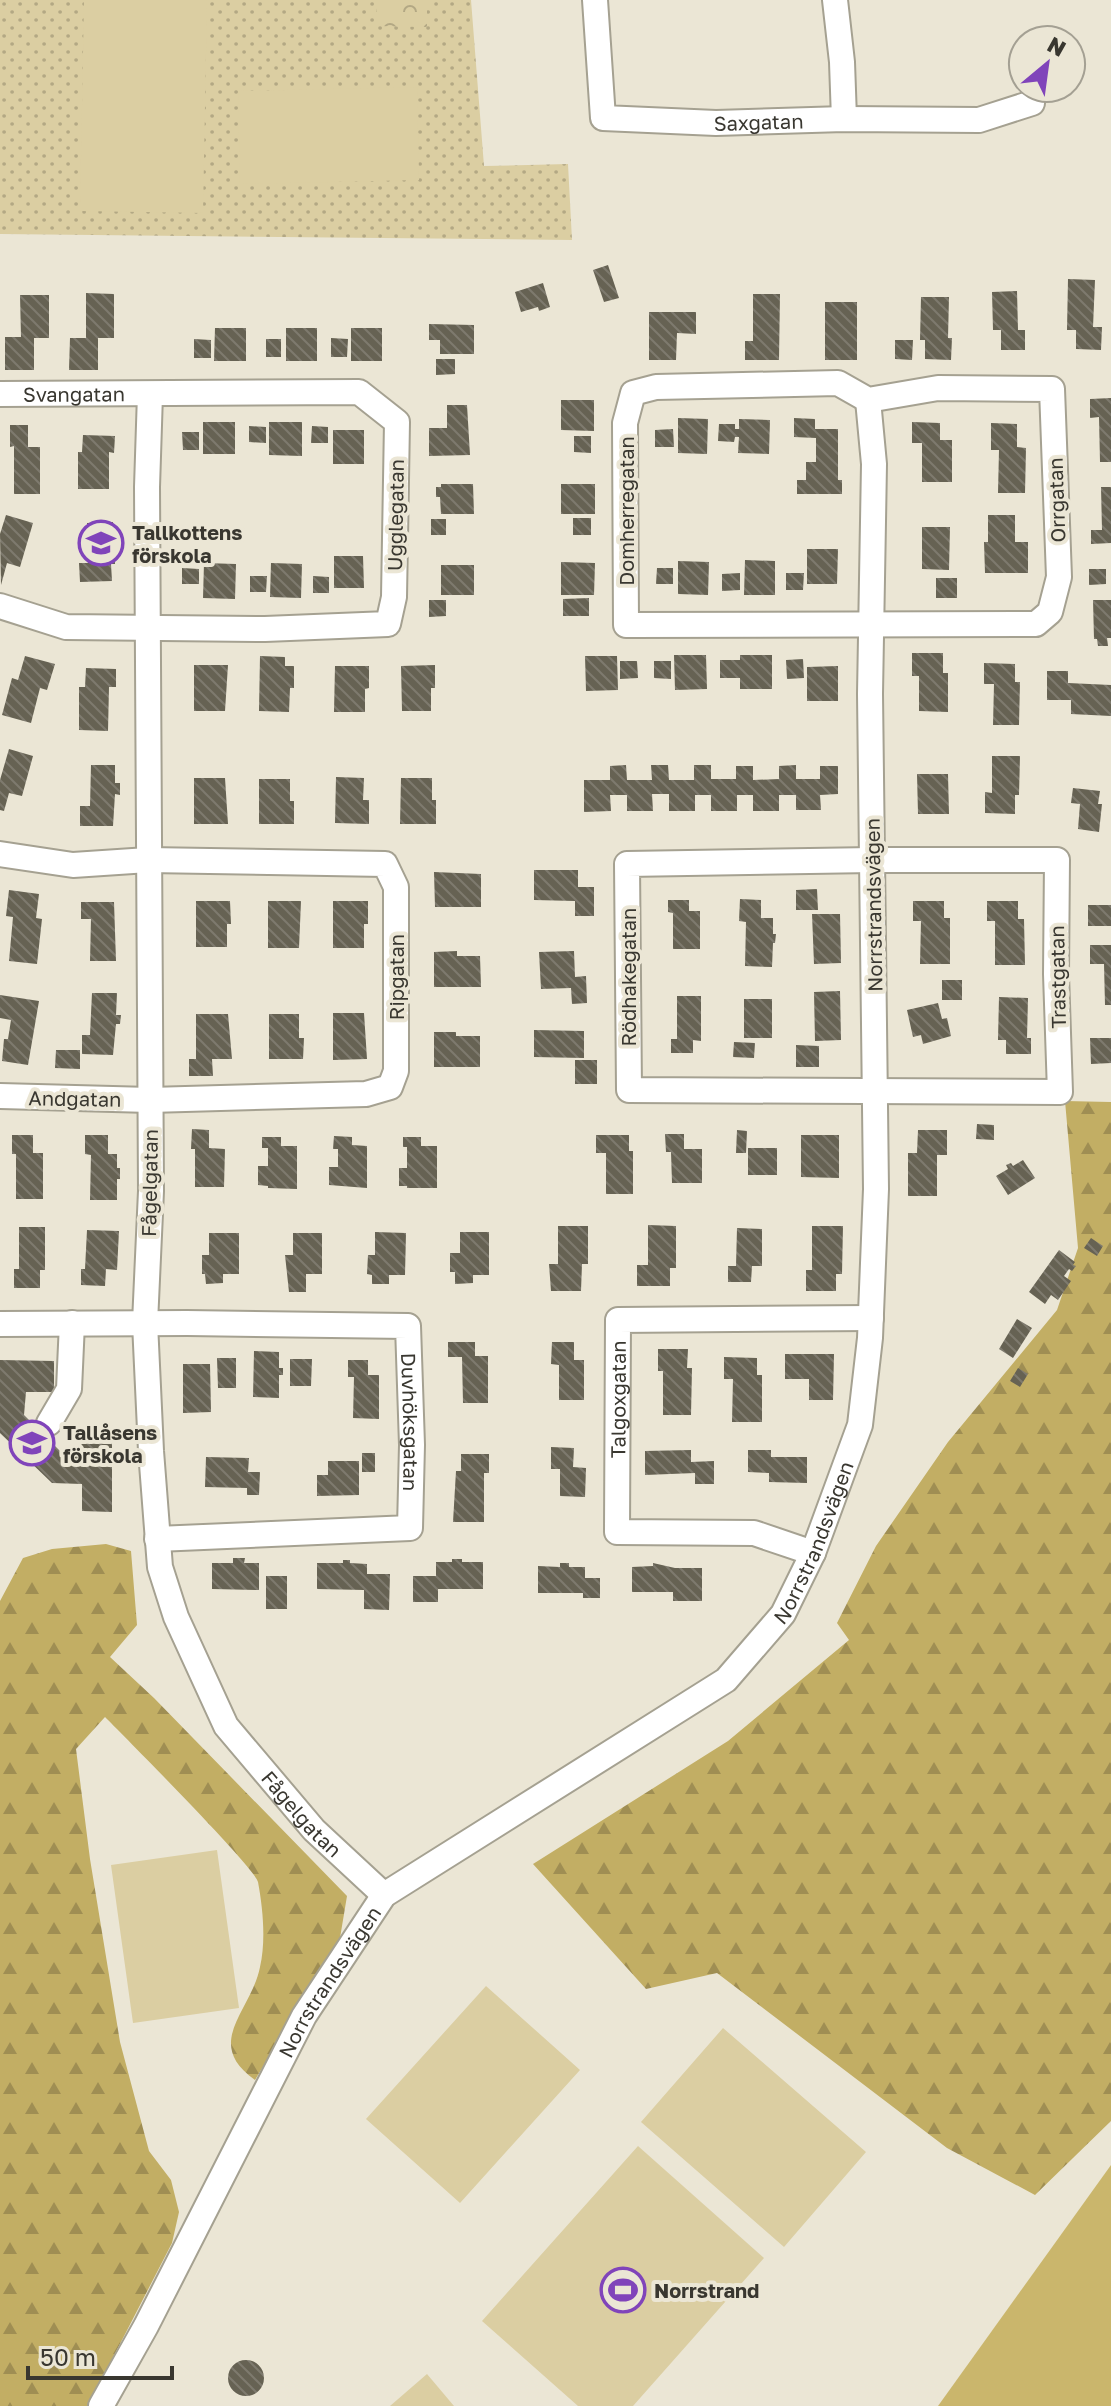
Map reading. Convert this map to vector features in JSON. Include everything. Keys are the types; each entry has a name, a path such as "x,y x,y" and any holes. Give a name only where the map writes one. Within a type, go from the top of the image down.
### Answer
{"street":[{"name":"Saxgatan","path":"595,0 603,118 716,123 844,119 979,120 1029,104"},
{"path":"835,0 844,119"},
{"name":"Domherregatan","path":"868,400 838,383 656,387 633,393 625,423 626,625 872,624"},
{"name":"Orrgatan","path":"868,400 938,388 1052,389 1059,577 1050,612 1036,624 872,624"},
{"name":"Ugglegatan","path":"148,629 265,629 388,624 394,597 397,422 359,392 150,394"},
{"name":"Svangatan","path":"0,394 150,394"},
{"name":"Fågelgatan","path":"150,394 148,860 151,1191 145,1323 160,1567 176,1617 226,1726 314,1830 384,1895"},
{"name":"Norrstrandsvägen","path":"101,2406 146,2326 304,2016 384,1895 726,1680 783,1614 813,1553 860,1425 871,1318 876,1189 872,624 874,464 868,400"},
{"path":"0,606 66,627 148,629"},
{"path":"0,854 73,865 148,860"},
{"name":"Ripgatan","path":"148,860 385,864 396,887 396,1071 390,1087 366,1094 150,1100"},
{"name":"Trastgatan","path":"873,860 1057,860 1056,974 1060,1092 875,1093"},
{"name":"Rödhakegatan","path":"873,860 627,864 628,1075 629,1090 875,1093"},
{"name":"Andgatan","path":"0,1096 150,1100"},
{"name":"Talgoxgatan","path":"813,1553 754,1533 617,1532 618,1320 871,1318"},
{"path":"49,1423 69,1389 72,1323"},
{"path":"0,1324 145,1323"},
{"name":"Duvhöksgatan","path":"145,1323 408,1326 412,1445 410,1528 157,1539"}],"green space":[{"path":"0,0 471,0 484,166 568,164 572,240 0,234"},
{"path":"84,0 207,0 203,213 80,211"},
{"path":"377,0 427,0 427,27 376,26"},
{"path":"417,87 419,180 240,184 238,91"},
{"path":"1065,1101 1111,1102 1111,2121 1035,2195 947,2148 717,1973 646,1989 533,1864 728,1741 849,1640 837,1623 876,1546 948,1442 1057,1310 1078,1248"},
{"path":"106,1544 131,1551 137,1625 110,1657 347,1896 340,1938 255,2080 232,2053 231,2039 255,1983 262,1957 263,1925 258,1882 214,1829 105,1717 76,1749 90,1859 120,2042 149,2151 171,2180 179,2212 172,2243 88,2406 0,2406 0,1601 23,1558 52,1549"},
{"path":"217,1850 239,2008 133,2023 111,1865"},
{"path":"486,1986 580,2070 460,2203 366,2119"},
{"name":"Norrstrand","path":"723,2028 866,2152 784,2247 641,2122"},
{"name":"Norrstrand","path":"638,2146 764,2258 633,2406 578,2406 482,2321"},
{"path":"427,2374 454,2406 390,2406"}],"shaded area":[{"path":"1111,2165 1111,2406 938,2406"}],"building":[{"path":"608,265 619,298 604,302 593,270"},
{"path":"1068,279 1095,280 1093,327 1102,327 1101,350 1076,349 1076,330 1067,330"},
{"path":"543,283 550,307 521,312 515,292"},
{"path":"1017,291 1018,330 1025,330 1025,350 1001,350 1001,330 993,330 992,292"},
{"path":"86,293 114,294 114,338 98,338 98,370 69,370 70,338 86,338"},
{"path":"753,294 780,294 779,360 745,360 745,341 753,341"},
{"path":"20,295 49,295 49,338 34,338 34,370 5,370 5,337 21,337"},
{"path":"921,297 949,297 951,360 925,359 925,340 920,340"},
{"path":"825,302 857,302 857,360 825,360"},
{"path":"649,312 696,312 696,334 677,333 676,360 649,360"},
{"path":"429,324 474,325 474,354 440,354 440,340 429,340"},
{"path":"215,328 246,328 246,361 214,361"},
{"path":"286,328 317,328 317,361 286,361"},
{"path":"351,328 382,328 382,361 351,361"},
{"path":"331,338 348,339 347,357 331,357"},
{"path":"194,339 211,340 211,358 194,358"},
{"path":"266,339 281,339 281,357 266,357"},
{"path":"895,340 913,340 912,360 895,359"},
{"path":"436,359 455,359 455,374 436,375"},
{"path":"1111,398 1111,462 1100,462 1099,417 1090,418 1090,399"},
{"path":"561,400 594,400 594,431 561,430"},
{"path":"447,405 467,405 470,455 429,456 429,428 447,428"},
{"path":"678,418 708,419 707,454 678,453"},
{"path":"794,418 815,419 815,429 838,429 838,480 842,480 842,494 797,494 797,480 806,480 806,462 816,462 816,438 794,437"},
{"path":"739,419 770,420 769,454 738,453 739,437 735,437 734,442 718,441 719,424 735,424 735,429 739,429"},
{"path":"203,422 235,422 235,454 203,454"},
{"path":"269,422 302,422 302,456 269,455"},
{"path":"912,422 940,423 940,440 952,440 952,482 922,482 922,443 912,443"},
{"path":"991,423 1017,424 1017,447 1026,448 1025,493 998,493 999,450 991,450"},
{"path":"10,425 28,425 28,447 40,447 40,494 14,494 14,446 10,447"},
{"path":"249,426 266,427 266,443 249,442"},
{"path":"312,426 328,427 328,443 311,443"},
{"path":"673,429 674,447 655,447 655,430"},
{"path":"333,430 364,430 364,464 333,464"},
{"path":"182,432 199,432 199,450 183,450"},
{"path":"83,435 115,436 114,453 109,452 109,489 78,489 78,452 82,452"},
{"path":"574,436 591,436 591,453 574,452"},
{"path":"441,484 473,484 474,514 441,514 436,487 441,487"},
{"path":"561,484 595,484 595,514 561,514"},
{"path":"1101,487 1111,487 1111,543 1091,544 1091,530 1102,530"},
{"path":"6,515 33,523 20,567 7,563 1,585 0,534"},
{"path":"988,515 1015,515 1015,542 1028,542 1028,573 985,573 984,542 988,542"},
{"path":"573,518 591,518 591,535 573,535"},
{"path":"431,519 446,519 446,535 431,535"},
{"name":"Tallkottens förskola","path":"113,522 115,564 111,564 112,581 80,582 79,563 89,563 87,523"},
{"path":"922,527 950,527 949,570 922,569"},
{"path":"807,549 838,549 837,584 807,584"},
{"path":"334,556 363,556 364,588 334,588"},
{"path":"745,560 775,561 775,595 744,595"},
{"path":"678,561 709,562 708,595 678,594"},
{"path":"561,562 595,563 594,595 561,595"},
{"path":"204,563 236,564 235,599 203,598"},
{"path":"271,563 302,564 301,598 270,597"},
{"path":"441,565 474,565 474,595 441,595"},
{"path":"182,568 199,569 199,584 182,584"},
{"path":"657,568 673,568 673,584 656,584"},
{"path":"1089,569 1106,569 1106,584 1089,585"},
{"path":"740,573 740,590 722,591 722,574"},
{"path":"786,573 804,573 803,590 786,590"},
{"path":"250,576 267,576 266,592 250,592"},
{"path":"313,576 329,577 329,593 313,593"},
{"path":"936,578 957,578 957,598 936,598"},
{"path":"589,598 589,616 563,616 563,599"},
{"path":"429,600 446,600 446,616 429,617"},
{"path":"1093,600 1111,600 1111,638 1107,638 1108,646 1098,646 1097,639 1094,639"},
{"path":"912,653 943,653 943,673 948,673 948,712 919,711 919,676 912,676"},
{"path":"674,655 706,655 707,689 675,690"},
{"path":"740,655 772,655 772,689 740,689 740,678 720,678 720,660 740,660"},
{"path":"25,656 55,664 47,690 40,688 31,723 2,715 12,678 18,680"},
{"path":"260,656 285,657 285,666 294,666 289,712 259,711"},
{"path":"585,656 617,656 618,690 586,691"},
{"path":"803,659 804,678 787,679 786,660"},
{"path":"620,661 637,661 638,678 620,679"},
{"path":"654,661 671,661 671,679 654,678"},
{"path":"984,663 1015,664 1015,682 1020,682 1019,725 993,725 994,684 984,684"},
{"path":"194,665 228,665 225,711 194,711"},
{"path":"435,665 431,711 402,711 401,666"},
{"path":"335,666 369,666 365,712 334,712"},
{"path":"838,666 838,701 807,701 807,667"},
{"path":"86,668 116,669 116,687 109,687 108,731 79,730 79,687 85,687"},
{"path":"1047,671 1068,671 1068,683 1111,685 1111,716 1071,714 1071,700 1047,700"},
{"path":"9,749 33,756 22,796 9,793 4,811 0,810 0,780"},
{"path":"992,756 1020,756 1015,814 985,813 985,792 992,793"},
{"path":"91,765 115,765 115,783 120,783 120,795 115,794 113,826 80,826 80,806 90,806"},
{"path":"626,765 627,780 652,780 651,765 668,765 669,780 694,780 694,765 711,765 711,779 736,779 736,766 753,766 753,780 779,779 779,766 796,765 796,779 820,779 820,766 838,766 838,794 820,795 821,810 796,810 796,795 779,795 779,811 753,811 753,795 737,795 737,811 711,811 711,795 695,795 695,811 669,811 669,794 652,794 653,811 627,811 627,795 610,795 611,811 584,812 584,780 610,780 610,766"},
{"path":"917,774 948,774 949,814 918,814"},
{"path":"336,777 364,778 363,800 369,800 369,824 335,823"},
{"path":"194,778 225,778 228,824 194,824"},
{"path":"401,778 432,778 436,824 400,824"},
{"path":"259,779 290,779 294,824 259,824"},
{"path":"1073,788 1100,791 1099,832 1078,829 1080,804 1071,803"},
{"path":"534,870 578,870 578,887 594,887 594,916 575,916 575,901 534,900"},
{"path":"434,872 481,874 481,907 435,907"},
{"path":"817,889 818,910 796,910 796,890"},
{"path":"9,890 39,894 36,918 42,919 37,964 9,961 13,917 6,916"},
{"path":"740,899 761,900 761,918 773,918 773,934 776,934 772,967 745,966 746,922 739,921"},
{"path":"668,900 689,900 689,911 700,911 700,949 673,949 673,913 668,912"},
{"path":"196,901 230,901 231,924 227,924 227,947 196,947"},
{"path":"268,901 301,901 299,948 268,948"},
{"path":"333,901 368,901 364,948 333,948"},
{"path":"913,901 944,901 944,918 950,918 950,964 920,964 921,921 913,921"},
{"path":"987,901 1018,901 1018,919 1024,919 1025,965 995,965 995,921 987,921"},
{"path":"81,902 114,902 116,961 90,961 91,919 81,919"},
{"path":"1088,905 1111,905 1111,926 1088,926"},
{"path":"812,914 840,914 841,963 814,964"},
{"path":"1090,945 1111,945 1111,1005 1105,1005 1104,964 1090,964"},
{"path":"457,951 457,956 480,956 481,987 434,987 434,952"},
{"path":"574,951 575,977 586,976 587,1003 572,1004 571,988 541,989 539,952"},
{"path":"942,980 962,980 962,1000 942,1000"},
{"path":"840,991 841,1040 815,1041 814,992"},
{"path":"92,993 117,993 116,1015 121,1015 120,1024 116,1024 113,1055 82,1054 82,1035 90,1035"},
{"path":"0,995 39,1001 28,1065 2,1061 4,1039 8,1039 11,1020 0,1018"},
{"path":"677,996 701,996 701,1041 693,1040 693,1053 671,1053 671,1039 677,1039"},
{"path":"999,997 1028,998 1027,1038 1031,1038 1031,1054 1006,1054 1006,1040 998,1040"},
{"path":"744,999 772,999 772,1038 744,1038"},
{"path":"938,1003 942,1019 947,1018 951,1036 923,1044 921,1035 913,1037 907,1010"},
{"path":"333,1013 364,1013 367,1059 333,1060"},
{"path":"196,1014 228,1014 232,1059 212,1059 213,1076 189,1076 189,1059 196,1059"},
{"path":"269,1014 299,1014 299,1038 304,1038 303,1059 269,1059"},
{"path":"534,1030 584,1031 584,1058 534,1057"},
{"path":"434,1032 480,1036 480,1067 434,1067"},
{"path":"1090,1038 1111,1038 1111,1063 1091,1064"},
{"path":"734,1042 755,1043 754,1058 733,1057"},
{"path":"796,1045 819,1046 819,1067 796,1067"},
{"path":"56,1050 80,1050 80,1069 55,1068"},
{"path":"575,1060 597,1060 597,1084 575,1084"},
{"path":"977,1124 994,1125 994,1140 976,1139"},
{"path":"192,1129 209,1130 209,1148 225,1149 224,1187 195,1187"},
{"path":"737,1130 747,1131 746,1153 736,1153"},
{"path":"918,1130 947,1130 947,1155 937,1155 937,1196 908,1196 908,1153 917,1153"},
{"path":"665,1134 684,1134 684,1149 702,1149 702,1183 672,1183 671,1152 666,1152"},
{"path":"12,1135 33,1135 33,1153 43,1153 43,1199 16,1199 16,1154 12,1154"},
{"path":"85,1135 108,1135 108,1154 117,1154 117,1168 120,1168 117,1200 90,1200 91,1155 85,1154"},
{"path":"596,1135 629,1135 629,1151 633,1151 633,1194 606,1194 606,1153 596,1153"},
{"path":"801,1135 839,1135 839,1178 801,1177"},
{"path":"334,1136 352,1137 352,1145 367,1146 367,1188 329,1185 329,1167 338,1167 338,1149 333,1149"},
{"path":"262,1137 281,1137 281,1146 297,1146 297,1189 258,1185 258,1166 268,1166 268,1148 262,1148"},
{"path":"403,1137 421,1137 421,1146 437,1146 437,1188 399,1186 399,1168 407,1168 407,1147 403,1147"},
{"path":"748,1148 777,1148 777,1175 748,1175"},
{"path":"1023,1160 1035,1178 1008,1195 996,1176 1008,1169 1006,1165 1011,1163 1013,1166"},
{"path":"648,1225 676,1226 676,1268 670,1268 670,1286 637,1286 637,1265 648,1265"},
{"path":"558,1226 588,1226 588,1264 582,1264 581,1291 551,1291 549,1264 558,1264"},
{"path":"812,1226 843,1226 842,1274 836,1274 836,1291 806,1291 806,1270 812,1270"},
{"path":"19,1227 45,1227 45,1270 40,1270 40,1288 14,1288 14,1269 19,1269"},
{"path":"737,1228 762,1229 762,1266 752,1266 751,1282 728,1282 728,1266 736,1266"},
{"path":"87,1230 119,1231 117,1270 106,1269 105,1286 81,1285"},
{"path":"375,1232 406,1233 405,1275 389,1275 389,1284 372,1284 372,1275 367,1274 368,1255 375,1255"},
{"path":"460,1232 489,1232 489,1275 473,1275 473,1283 455,1284 455,1272 450,1272 450,1253 460,1253"},
{"path":"209,1233 239,1233 239,1274 223,1274 223,1283 206,1284 205,1274 202,1274 202,1255 209,1255"},
{"path":"293,1233 322,1233 322,1274 306,1274 306,1292 289,1292 285,1255 293,1255"},
{"path":"1091,1238 1103,1246 1097,1256 1084,1248"},
{"path":"1059,1250 1076,1266 1064,1276 1071,1281 1058,1300 1051,1295 1045,1304 1029,1292"},
{"path":"1017,1319 1032,1328 1013,1358 999,1349"},
{"path":"448,1342 475,1342 475,1356 488,1356 488,1403 463,1403 462,1357 448,1357"},
{"path":"552,1342 574,1342 574,1360 584,1360 584,1400 559,1400 559,1365 551,1364"},
{"path":"658,1349 688,1349 687,1368 692,1368 691,1415 663,1415 663,1371 658,1371"},
{"path":"254,1351 279,1352 279,1368 283,1368 283,1375 279,1375 279,1398 253,1397"},
{"path":"785,1354 834,1354 833,1400 809,1400 809,1379 785,1379"},
{"path":"724,1357 757,1358 757,1375 762,1375 762,1422 732,1422 733,1379 724,1379"},
{"path":"217,1358 236,1358 236,1388 218,1388"},
{"path":"290,1359 312,1359 311,1386 290,1386"},
{"name":"Tallåsens förskola","path":"0,1360 54,1361 54,1392 26,1392 24,1415 62,1453 81,1454 82,1434 112,1434 112,1512 82,1511 82,1484 52,1483 0,1433"},
{"path":"348,1360 368,1360 368,1375 379,1375 379,1419 353,1418 354,1377 348,1377"},
{"path":"183,1364 210,1364 211,1412 183,1413"},
{"path":"1018,1368 1028,1374 1020,1387 1010,1381"},
{"path":"551,1447 574,1448 573,1467 586,1468 585,1497 560,1496 560,1469 551,1469"},
{"path":"691,1450 691,1462 714,1461 714,1484 695,1484 695,1473 645,1475 645,1451"},
{"path":"748,1450 771,1450 771,1457 807,1457 807,1483 769,1482 769,1473 748,1472"},
{"path":"362,1453 375,1453 375,1472 362,1472"},
{"path":"461,1454 489,1454 489,1473 484,1473 484,1522 453,1522 456,1471 461,1471"},
{"path":"206,1457 249,1458 248,1472 260,1472 259,1495 247,1495 247,1488 205,1487"},
{"path":"328,1461 359,1461 359,1495 317,1496 317,1475 328,1475"},
{"path":"233,1558 245,1558 244,1563 259,1563 259,1590 212,1589 212,1563 233,1563"},
{"path":"452,1559 483,1562 483,1589 438,1589 438,1602 413,1602 413,1576 436,1576 436,1562 452,1562"},
{"path":"343,1560 367,1564 367,1574 390,1574 389,1610 364,1609 364,1590 317,1589 317,1563 343,1563"},
{"path":"560,1563 569,1563 569,1567 585,1567 585,1578 600,1578 600,1598 583,1598 583,1593 538,1593 538,1566 560,1567"},
{"path":"653,1563 675,1568 702,1568 702,1601 673,1601 673,1592 632,1592 632,1567 653,1566"},
{"path":"266,1576 287,1576 287,1609 266,1609"},
{"path":"246,2360 259,2365 264,2378 259,2391 246,2396 233,2391 228,2378 233,2365"}],"place":[{"name":"Tallkottens förskola","path":"101,543"},
{"name":"Tallåsens förskola","path":"32,1443"},
{"name":"Norrstrand","path":"623,2290"}]}
